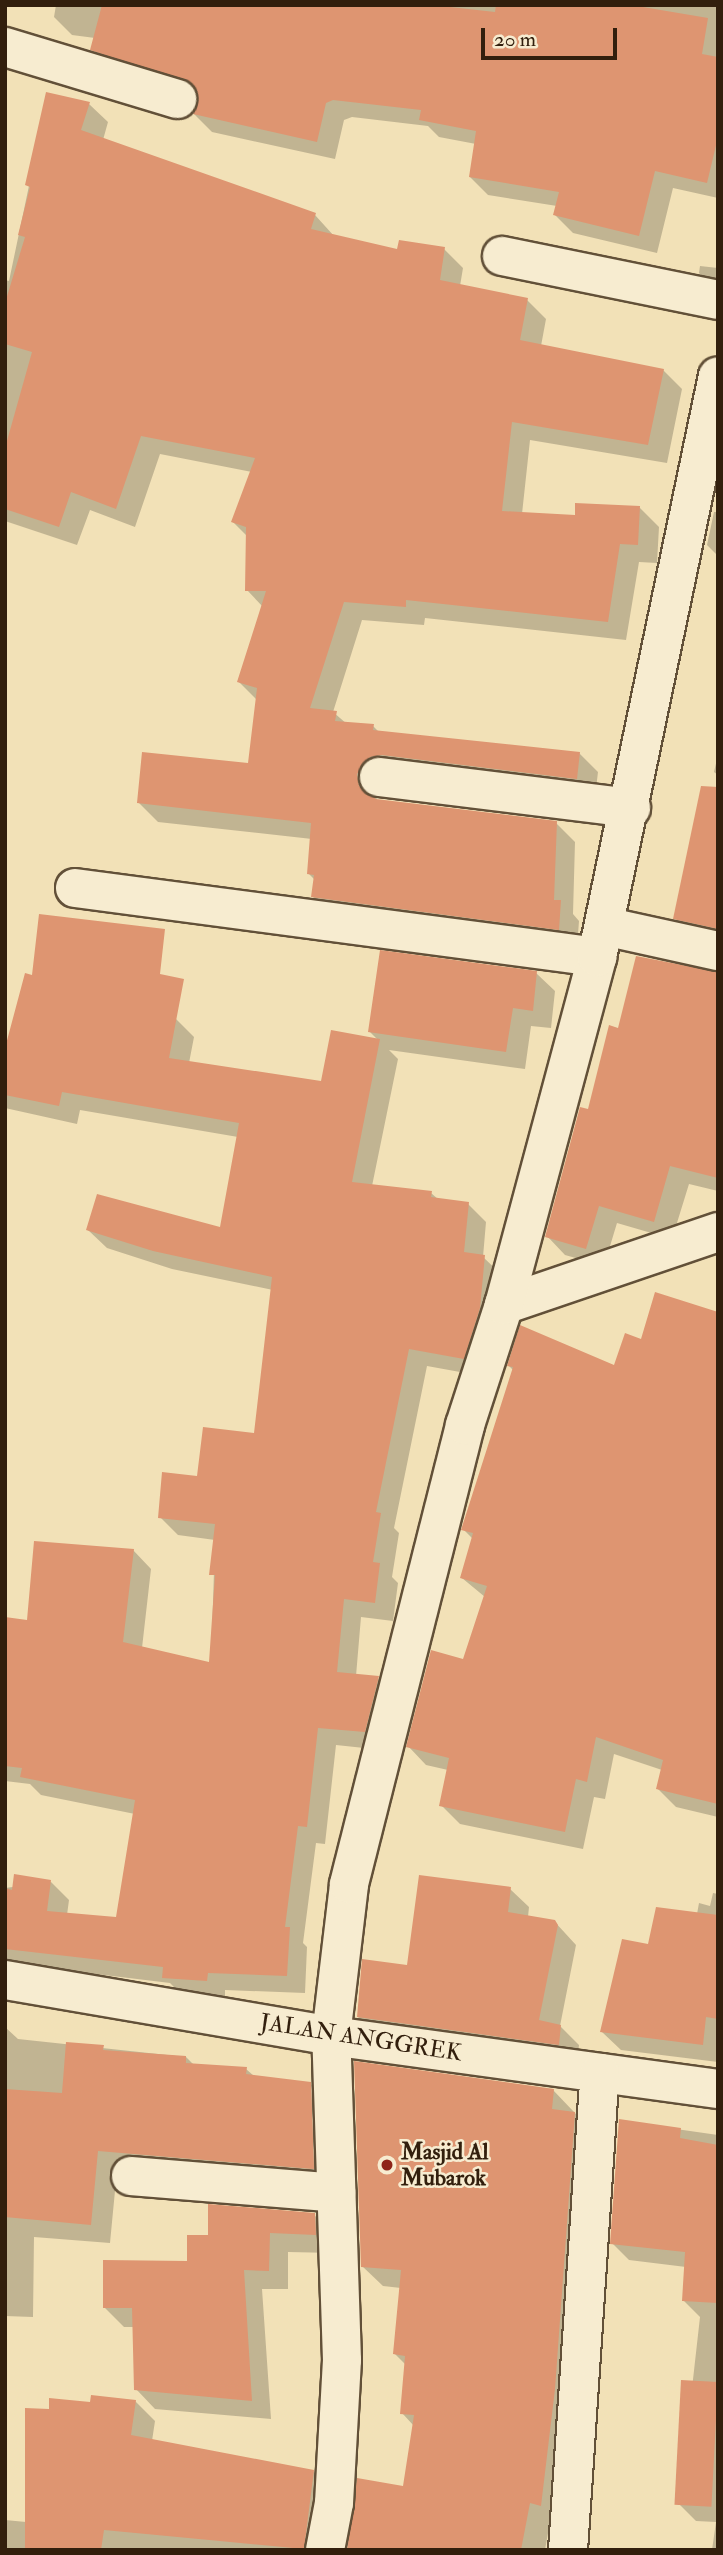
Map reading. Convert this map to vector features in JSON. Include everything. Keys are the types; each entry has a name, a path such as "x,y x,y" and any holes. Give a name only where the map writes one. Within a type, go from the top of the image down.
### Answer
{"street":[{"path":"5,47 177,99"},
{"path":"502,256 718,300"},
{"path":"325,2550 334,2503 342,2360 331,2036 349,1884 374,1771 465,1424 504,1305 600,941 631,808 718,376"},
{"path":"379,778 631,808"},
{"path":"75,888 718,951"},
{"path":"504,1305 718,1232"},
{"name":"JALAN ANGGREK","path":"5,1980 331,2036 718,2089"},
{"path":"568,2550 600,2073"},
{"path":"131,2176 336,2193"}],"building":[{"path":"102,5 432,5 495,12 496,5 631,5 708,18 702,54 718,57 718,137 707,183 655,171 639,236 553,215 559,192 469,177 476,131 419,120 421,110 333,100 326,103 317,142 193,114 198,95 192,84 90,50"},
{"path":"46,92 90,102 81,130 316,213 311,229 397,249 399,240 445,247 440,280 528,298 520,340 664,369 648,445 512,422 502,511 575,515 575,503 640,506 638,545 620,544 608,622 406,600 406,607 344,602 310,708 337,711 335,721 374,724 373,730 580,752 577,779 382,755 370,757 357,774 359,786 376,799 557,821 554,900 561,900 559,930 311,897 314,875 307,874 311,823 137,803 142,752 248,763 257,688 237,682 266,591 245,591 246,527 231,522 255,458 141,436 116,509 71,492 59,527 5,509 5,448 32,352 5,344 5,303 25,237 18,235 30,187 25,185"},
{"path":"701,786 718,787 718,929 673,919"},
{"path":"39,914 165,929 160,974 184,979 169,1058 321,1081 331,1030 380,1039 352,1182 432,1191 431,1197 469,1202 464,1252 485,1255 480,1308 464,1359 409,1349 376,1512 381,1513 373,1562 380,1563 375,1603 344,1599 337,1672 379,1676 365,1732 318,1728 307,1827 298,1826 285,1927 290,1927 287,1976 208,1973 207,1981 162,1978 163,1967 5,1949 5,1888 12,1890 14,1874 51,1880 47,1911 116,1917 135,1800 20,1777 22,1768 5,1766 5,1617 27,1620 34,1541 134,1549 123,1642 209,1662 215,1575 209,1575 215,1524 158,1518 162,1472 197,1476 203,1427 254,1433 272,1277 153,1251 86,1230 97,1194 220,1227 239,1123 62,1092 59,1106 5,1095 5,1048 25,973 32,975"},
{"path":"380,950 537,971 533,1011 513,1008 506,1052 368,1032"},
{"path":"636,956 718,972 718,1178 670,1166 654,1222 599,1206 586,1249 545,1237 580,1107 588,1109 609,1025 618,1028"},
{"path":"655,1292 718,1312 718,1804 656,1789 663,1760 596,1737 587,1782 576,1779 565,1832 439,1806 449,1758 406,1747 431,1650 463,1659 487,1586 460,1578 473,1533 461,1530 513,1367 507,1366 520,1325 614,1365 625,1333 641,1339"},
{"path":"419,1875 511,1887 508,1912 555,1920 558,1925 539,2020 561,2025 559,2045 357,2017 362,1959 407,1965"},
{"path":"656,1907 718,1915 718,2019 706,2017 703,2045 600,2032 622,1939 648,1944"},
{"path":"66,2042 104,2045 103,2050 186,2056 186,2063 247,2067 246,2074 311,2082 314,2169 98,2151 91,2225 5,2217 5,2089 62,2093"},
{"path":"354,2061 554,2089 552,2109 575,2112 555,2389 541,2506 530,2503 521,2550 347,2550 357,2478 403,2486 414,2415 400,2414 405,2356 393,2354 401,2270 361,2267"},
{"path":"619,2119 681,2128 680,2138 718,2145 718,2303 682,2301 685,2252 610,2244"},
{"path":"208,2204 315,2213 316,2235 270,2233 269,2271 244,2270 252,2401 134,2390 132,2308 103,2308 103,2260 187,2261 187,2235 208,2235"},
{"path":"681,2380 718,2382 711,2507 674,2505"},
{"path":"91,2395 136,2400 131,2435 314,2470 304,2549 104,2530 101,2550 25,2550 25,2408 49,2409 49,2398 90,2402"}],"place":[{"name":"Masjid Al Mubarok","path":"387,2165"}]}
